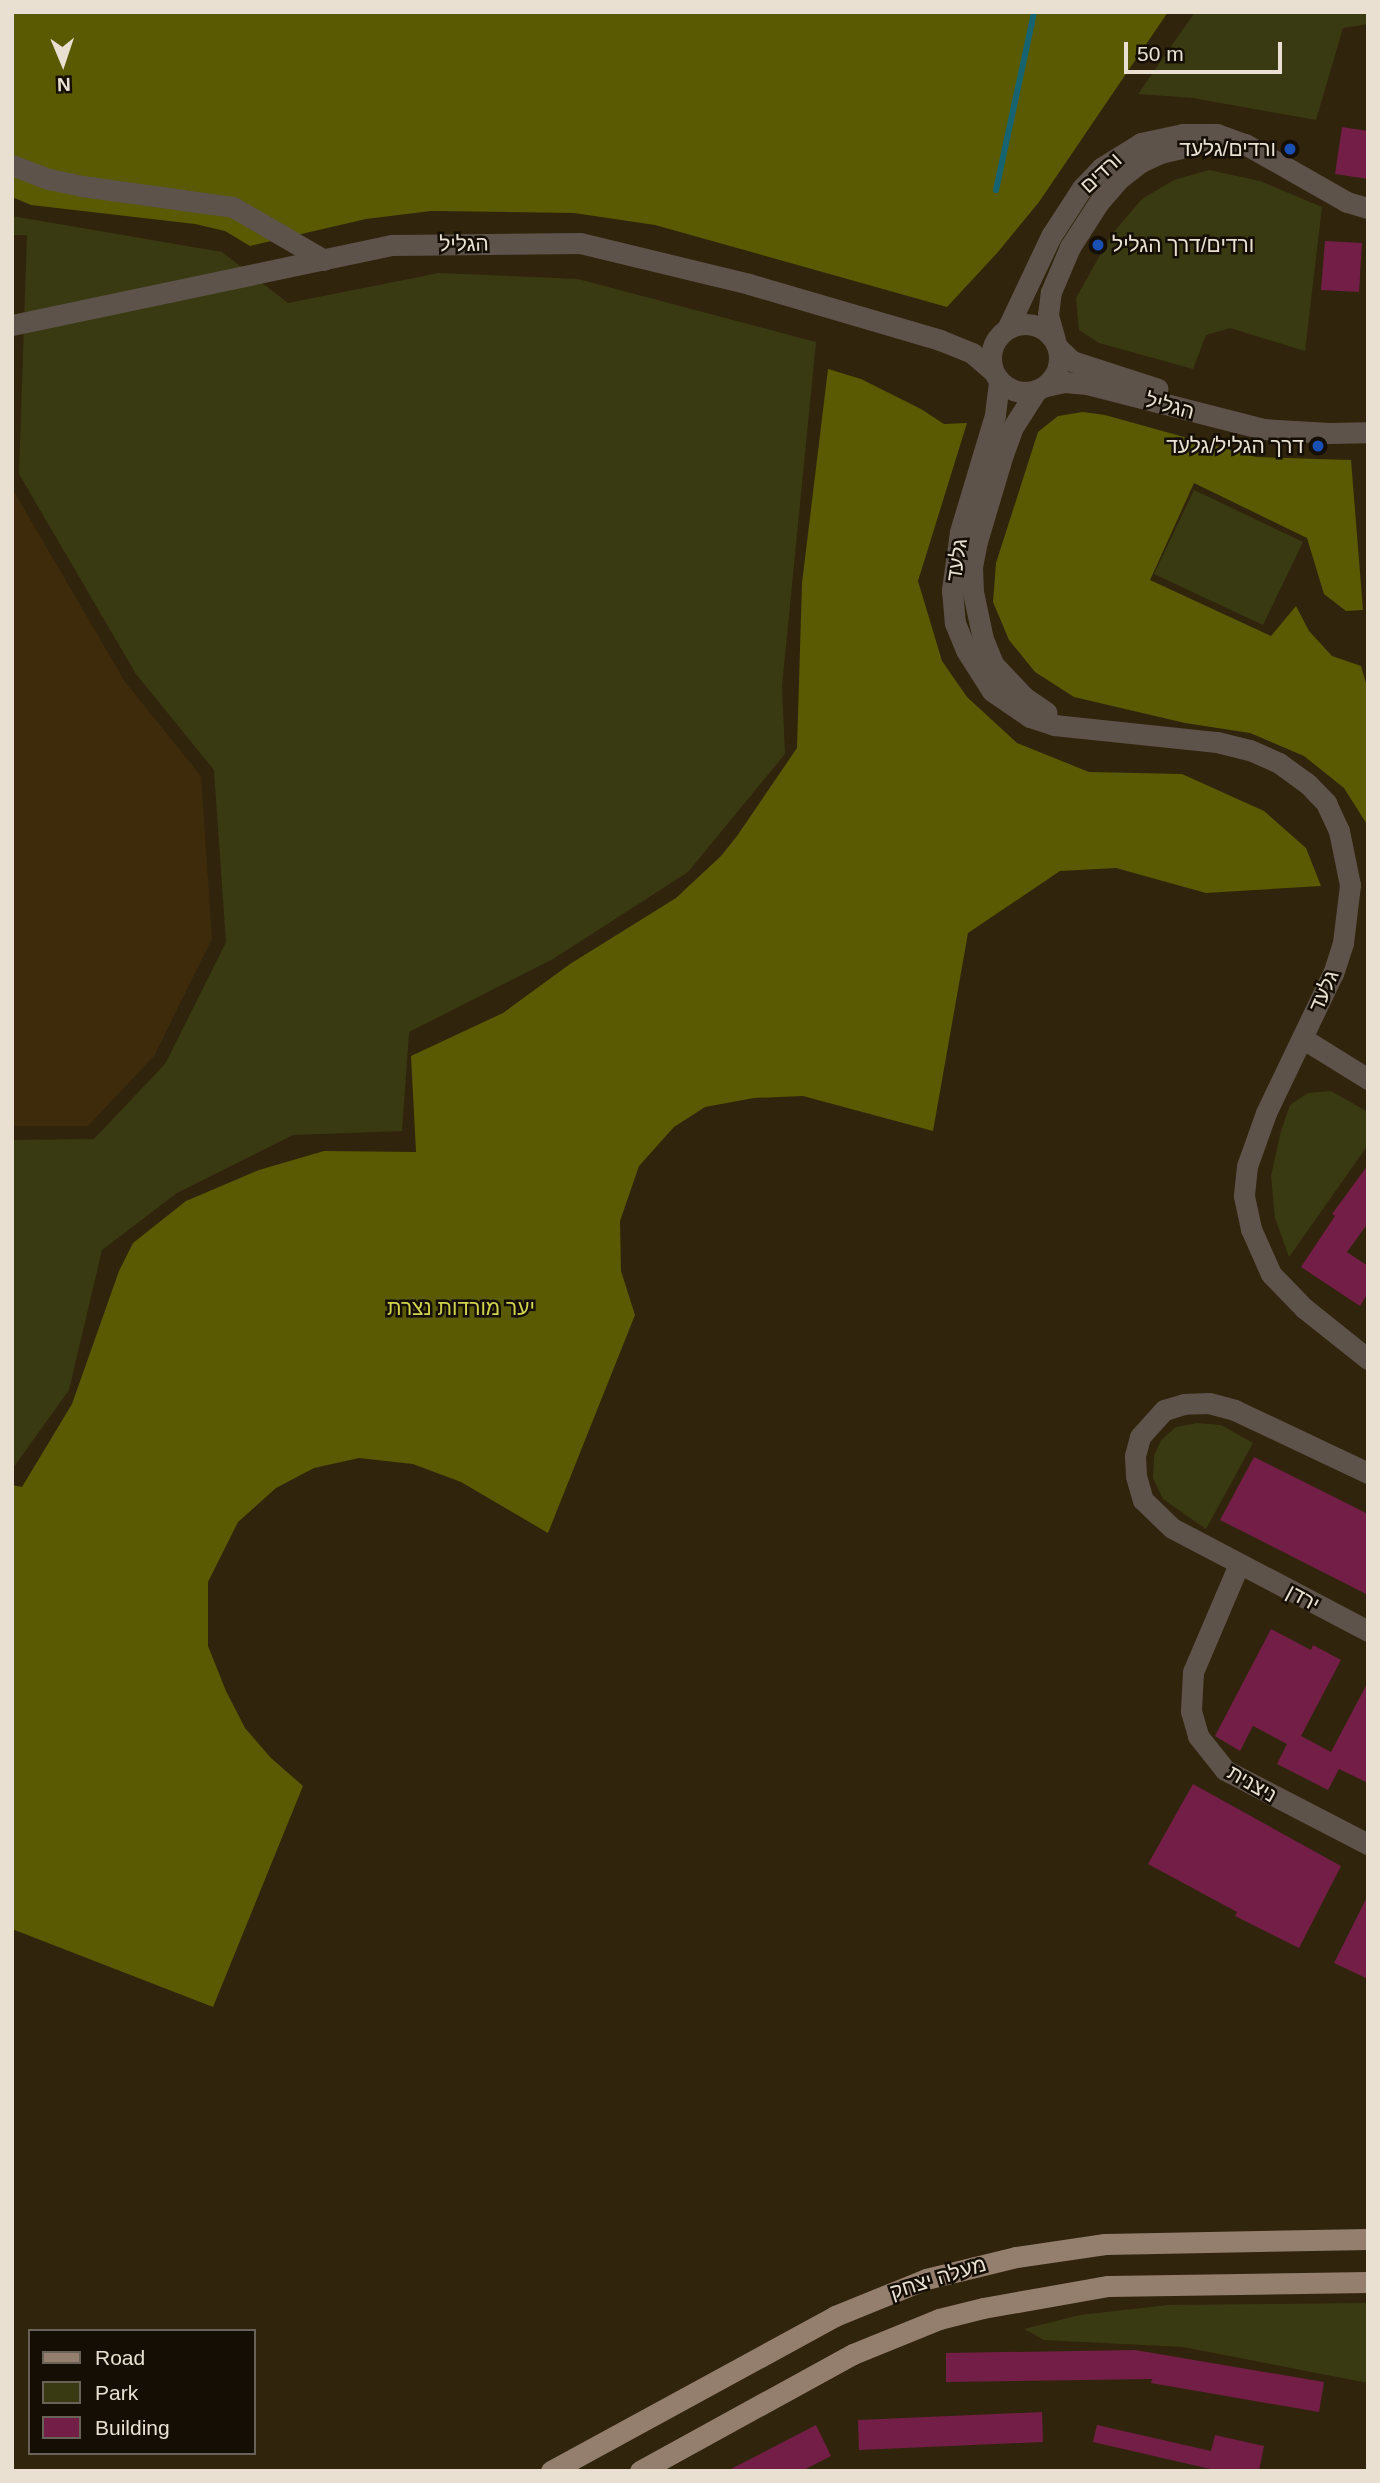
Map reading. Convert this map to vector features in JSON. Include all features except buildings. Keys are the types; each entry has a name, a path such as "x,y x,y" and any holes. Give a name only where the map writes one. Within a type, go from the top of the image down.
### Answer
{"main road":[{"name":"מעלה יצחק","path":"551,2471 835,2316 926,2278 1016,2257 1105,2244 1368,2239"},
{"name":"מעלה יצחק","path":"640,2471 853,2354 939,2319 983,2308 1108,2287 1368,2282"}],"street":[{"name":"ורדים","path":"1002,333 1065,213 1101,168 1123,151 1162,136 1217,134 1245,144 1347,202 1368,208"},
{"name":"ורדים","path":"1056,344 1048,314 1057,274 1084,225 1119,179 1141,162 1185,145 1210,143 1268,159"},
{"path":"12,165 49,179 82,186 233,207 324,260"},
{"name":"הגליל","path":"12,325 392,246 580,243 749,284 913,331 972,353 996,377"},
{"path":"1031,324 1047,331 1056,344 1060,363 1055,377 1041,389 1012,391 996,377 992,348 1002,333 1031,324"},
{"name":"הגליל","path":"913,331 962,337 1002,333"},
{"name":"הגליל","path":"1056,344 1065,356 1085,366 1294,432"},
{"name":"גלעד","path":"996,377 995,415 954,564 952,590 954,623 966,650 992,691 1030,717 1054,725 1217,742 1250,750 1307,783 1326,803 1347,859 1349,913 1333,973 1255,1140 1247,1166 1244,1196 1254,1239 1271,1274 1304,1308 1368,1359"},
{"name":"הגליל","path":"1041,389 1065,382 1087,384 1220,420 1294,432 1368,432"},
{"name":"גלעד","path":"1041,389 1013,426 977,541 972,566 975,614 993,664 1024,697 1051,715 1108,731"},
{"path":"1302,1038 1368,1079"},
{"name":"ירדן","path":"1368,1473 1235,1410 1209,1403 1184,1404 1164,1410 1140,1437 1135,1456 1136,1476 1143,1500 1172,1528 1368,1631"},
{"name":"ניצנית","path":"1239,1564 1193,1672 1191,1711 1198,1735 1225,1770 1368,1844"}],"shaded area":[{"path":"12,488 125,682 201,776 212,939 154,1056 88,1126 12,1126"}],"green space":[{"path":"12,12 1168,12 1039,202 998,252 947,307 655,225 574,213 431,211 366,219 250,246 225,231 195,224 31,205 12,197"},
{"path":"1195,12 1368,12 1368,24 1343,28 1316,120 1193,98 1138,94"},
{"path":"1209,170 1260,181 1322,207 1305,351 1230,328 1206,335 1193,369 1099,343 1079,330 1076,298 1112,234 1142,199 1174,180"},
{"path":"12,216 222,252 288,303 439,273 578,279 816,342 782,686 785,754 688,872 553,959 409,1032 402,1131 293,1135 177,1193 102,1250 69,1390 13,1468 12,1140 94,1139 165,1064 226,942 214,770 136,674 19,474 27,235 12,235"},
{"name":"יער מורדות נצרת","path":"828,369 861,379 921,409 944,424 967,423 918,581 942,661 967,697 1017,743 1089,772 1182,774 1264,811 1306,848 1321,886 1206,893 1116,868 1060,871 968,933 933,1131 803,1096 754,1098 705,1107 674,1127 639,1166 620,1221 621,1271 635,1315 548,1533 461,1482 413,1464 359,1458 314,1468 276,1488 238,1522 208,1582 208,1646 226,1691 245,1728 271,1758 303,1786 213,2007 12,1929 12,1485 22,1487 72,1404 119,1271 133,1243 186,1201 259,1170 324,1151 416,1152 411,1056 503,1013 570,964 676,898 721,856 737,836 797,748 802,583"},
{"path":"1083,412 1105,415 1256,457 1351,460 1363,610 1346,611 1324,594 1307,538 1194,483 1150,580 1271,636 1296,606 1309,631 1332,656 1361,666 1368,690 1368,826 1344,788 1304,756 1250,733 1185,723 1074,697 1035,672 1009,640 993,602 996,563 1038,432 1058,416"},
{"path":"1194,490 1303,542 1263,625 1154,574"},
{"path":"1331,1091 1368,1112 1368,1145 1289,1257 1275,1218 1271,1176 1281,1131 1290,1105 1308,1093"},
{"path":"1197,1423 1221,1425 1253,1443 1206,1529 1163,1499 1153,1478 1154,1456 1161,1440 1176,1427"},
{"path":"1368,2303 1368,2383 1183,2347 1044,2340 1024,2329 1080,2315 1169,2305"}],"waterway":[{"path":"996,190 1034,12"}],"place":[{"name":"ורדים/גלעד","path":"1290,149"},
{"name":"ורדים/דרך הגליל","path":"1098,245"},
{"name":"דרך הגליל/גלעד","path":"1318,446"}]}
